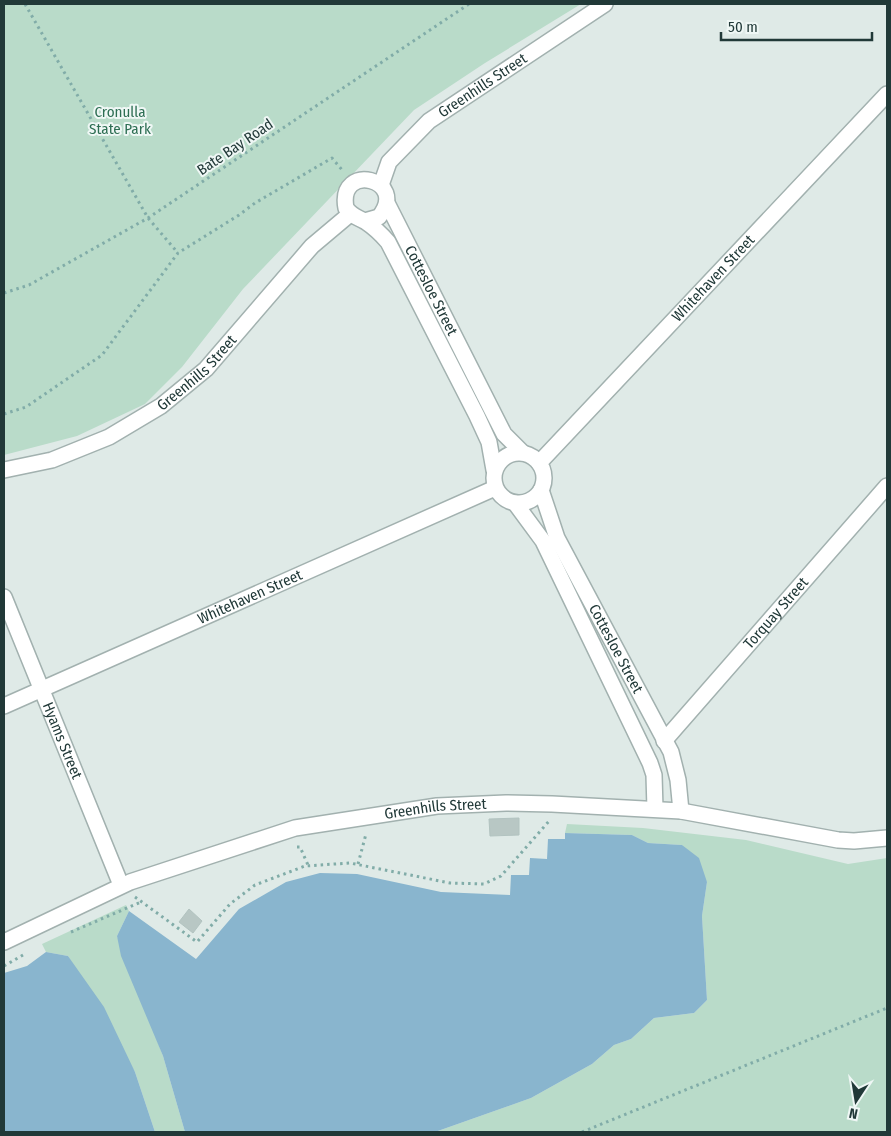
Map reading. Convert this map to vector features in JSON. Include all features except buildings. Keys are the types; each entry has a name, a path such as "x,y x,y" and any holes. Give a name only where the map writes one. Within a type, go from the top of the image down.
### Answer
{"street":[{"name":"Greenhills Street","path":"380,185 389,162 429,121 605,4"},
{"name":"Whitehaven Street","path":"539,463 887,94"},
{"path":"367,179 380,185 386,193 387,203 380,216 365,221 350,214 346,208 346,194 353,183 367,179"},
{"name":"Cottesloe Street","path":"387,203 504,434 523,453"},
{"name":"Greenhills Street","path":"4,470 52,460 110,437 161,406 206,369 312,246 350,214"},
{"name":"Cottesloe Street","path":"365,221 388,242 477,416 489,442 494,470"},
{"path":"523,453 529,454 539,463 544,476 541,490 530,500 515,503 507,500 495,488 494,470 502,458 508,454 523,453"},
{"name":"Torquay Street","path":"664,740 887,486"},
{"name":"Whitehaven Street","path":"4,706 495,488"},
{"name":"Cottesloe Street","path":"541,490 557,538 664,740 674,763 681,811"},
{"name":"Cottesloe Street","path":"515,503 543,542 650,763 654,775 655,809"},
{"name":"Hyams Street","path":"4,597 121,885"},
{"name":"Greenhills Street","path":"4,942 121,885 295,828 437,806 506,803 655,809 681,811 838,840 854,842 887,838"}],"path":[{"path":"25,4 148,218 178,253"},
{"name":"Bate Bay Road","path":"4,293 29,284 148,218 469,4"},
{"path":"4,414 26,407 102,355 178,253 239,216 255,203 332,158 335,162"},
{"path":"134,897 197,942 230,904 255,885 305,866 358,864 450,883 484,884 501,876 552,818 543,818"},
{"path":"358,864 366,833"},
{"path":"65,934 141,902"},
{"path":"4,966 24,954"},
{"path":"582,1132 887,1008"}],"green space":[{"name":"Cronulla State Park","path":"4,4 581,4 485,63 414,110 243,289 182,367 145,404 77,436 4,455"},
{"path":"567,824 643,828 746,840 848,864 887,858 887,1132 435,1132 531,1098 592,1064 614,1045 631,1039 654,1018 694,1013 707,1000 702,916 707,882 682,845 648,843 632,835 565,833"},
{"path":"126,905 129,911 117,936 163,1056 185,1132 155,1132 135,1072 68,956 46,952 42,944"}],"water":[{"path":"565,833 632,835 648,843 682,845 699,858 707,882 702,916 707,1000 694,1013 654,1018 631,1039 614,1045 592,1064 531,1098 435,1132 185,1132 163,1056 121,956 117,936 129,911 196,959 239,909 286,882 320,873 357,874 441,892 510,895 511,875 529,875 530,858 547,859 548,839 565,839"},
{"path":"46,952 68,956 104,1007 135,1072 155,1132 4,1132 4,973 27,966"}]}
